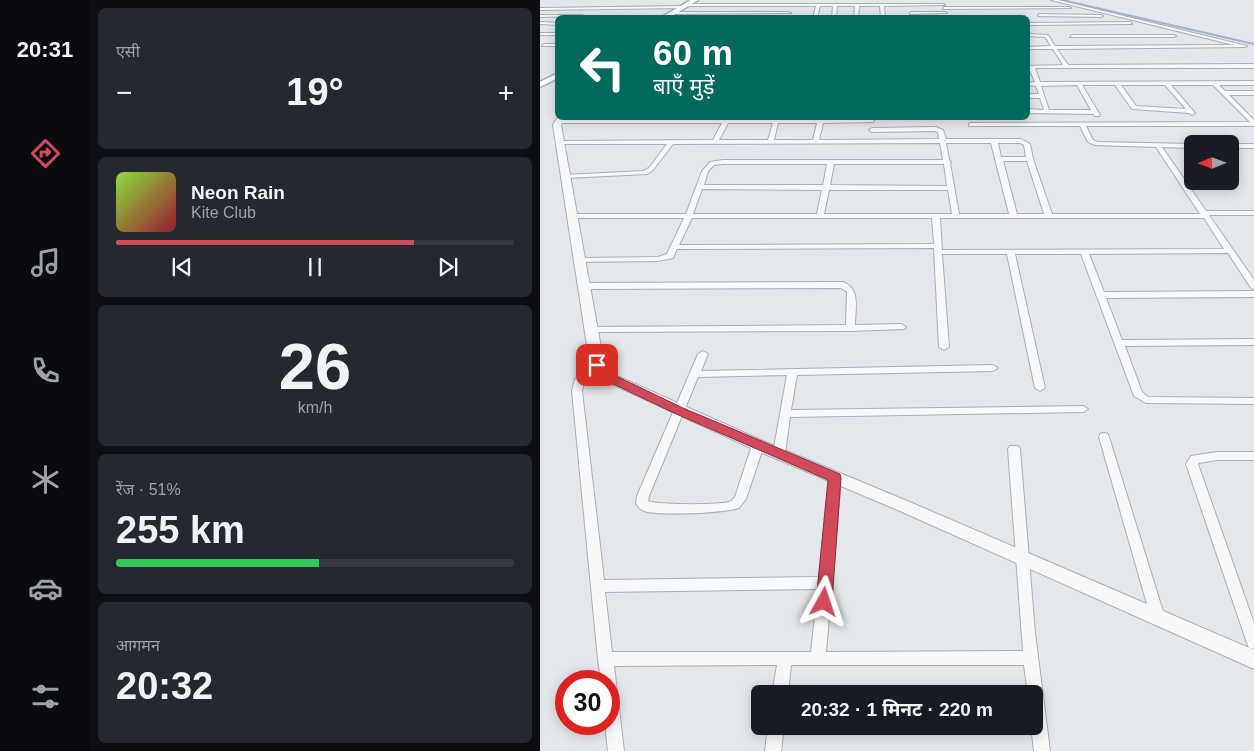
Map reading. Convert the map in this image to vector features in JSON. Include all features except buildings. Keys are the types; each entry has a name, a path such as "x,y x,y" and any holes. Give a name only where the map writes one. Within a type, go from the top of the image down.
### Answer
{"main road":[{"path":"662,15 695,0"},
{"path":"668,15 683,5"},
{"path":"540,81 555,73"},
{"path":"540,85 555,77"}],"street":[{"path":"1030,48 1078,46 1245,46 1052,1"},
{"path":"540,9 591,9 623,8 629,6 772,2 818,5 835,5 849,2 857,5 884,3 944,8 1088,8"},
{"path":"702,15 788,15 792,2"},
{"path":"910,5 911,15 944,8 952,2"},
{"path":"711,14 716,5"},
{"path":"816,15 818,5"},
{"path":"834,15 835,5"},
{"path":"856,15 857,5"},
{"path":"619,13 623,8"},
{"path":"974,8 975,15"},
{"path":"1005,8 1007,15"},
{"path":"1035,8 1044,23"},
{"path":"584,15 591,9"},
{"path":"672,13 687,15"},
{"path":"1039,15 1110,15"},
{"path":"1110,15 1113,23"},
{"path":"540,16 555,16"},
{"path":"1063,23 1078,46"},
{"path":"1098,23 1108,36"},
{"path":"1124,23 1146,47"},
{"path":"1030,24 1148,23"},
{"path":"540,24 555,24"},
{"path":"540,34 555,34"},
{"path":"1030,35 1046,36 1067,66"},
{"path":"1072,36 1174,36"},
{"path":"544,45 555,45"},
{"path":"1047,111 1039,84 1030,67 1254,66"},
{"path":"1166,83 1201,124"},
{"path":"1214,83 1254,123"},
{"path":"1030,84 1254,83"},
{"path":"1079,84 1103,124"},
{"path":"1117,84 1134,108 1190,111"},
{"path":"1225,94 1254,93"},
{"path":"1030,96 1043,96"},
{"path":"1242,110 1254,110"},
{"path":"1030,111 1095,112"},
{"path":"559,120 560,142 598,366 610,378 758,445 1254,660"},
{"path":"715,142 726,120"},
{"path":"770,142 776,120"},
{"path":"816,141 820,120 871,120 872,141"},
{"path":"971,125 1254,123"},
{"path":"1082,125 1090,141 1097,144 1184,146"},
{"path":"872,130 940,129 948,162 956,216"},
{"path":"994,141 1014,217"},
{"path":"560,142 1025,142 1049,217"},
{"path":"566,176 645,173 651,169 671,142"},
{"path":"1158,146 1254,286"},
{"path":"1239,146 1254,146"},
{"path":"998,159 1030,159"},
{"path":"580,260 658,259 670,256 689,216 708,165 716,162 948,162"},
{"path":"820,216 831,162"},
{"path":"700,187 951,188"},
{"path":"572,216 1049,217 1254,213"},
{"path":"936,216 944,347"},
{"path":"675,247 937,249 1011,252 1230,251"},
{"path":"1084,251 1138,394 1146,400 1254,401"},
{"path":"1011,252 1040,388"},
{"path":"585,286 843,285 850,289 851,292 850,328"},
{"path":"1101,295 1254,294"},
{"path":"592,329 901,327"},
{"path":"1119,343 1254,342"},
{"path":"703,354 643,496 642,503 647,508 721,508 735,506 740,499 758,445"},
{"path":"598,366 579,382 577,391 607,670"},
{"path":"696,374 993,368"},
{"path":"778,453 792,373"},
{"path":"785,414 1083,409"},
{"path":"1104,437 1158,618"},
{"path":"1014,450 1031,658 1042,751"},
{"path":"1254,456 1217,456 1194,459 1192,464 1254,643"},
{"path":"818,659 835,478"},
{"path":"597,586 826,583"},
{"path":"606,660 1031,658"},
{"path":"781,685 785,659"},
{"path":"614,735 616,751"},
{"path":"773,751 775,735"}],"waterway":[{"path":"1062,0 1254,44"}],"route":[{"path":"597,365 610,378 835,478 824,602"}]}
